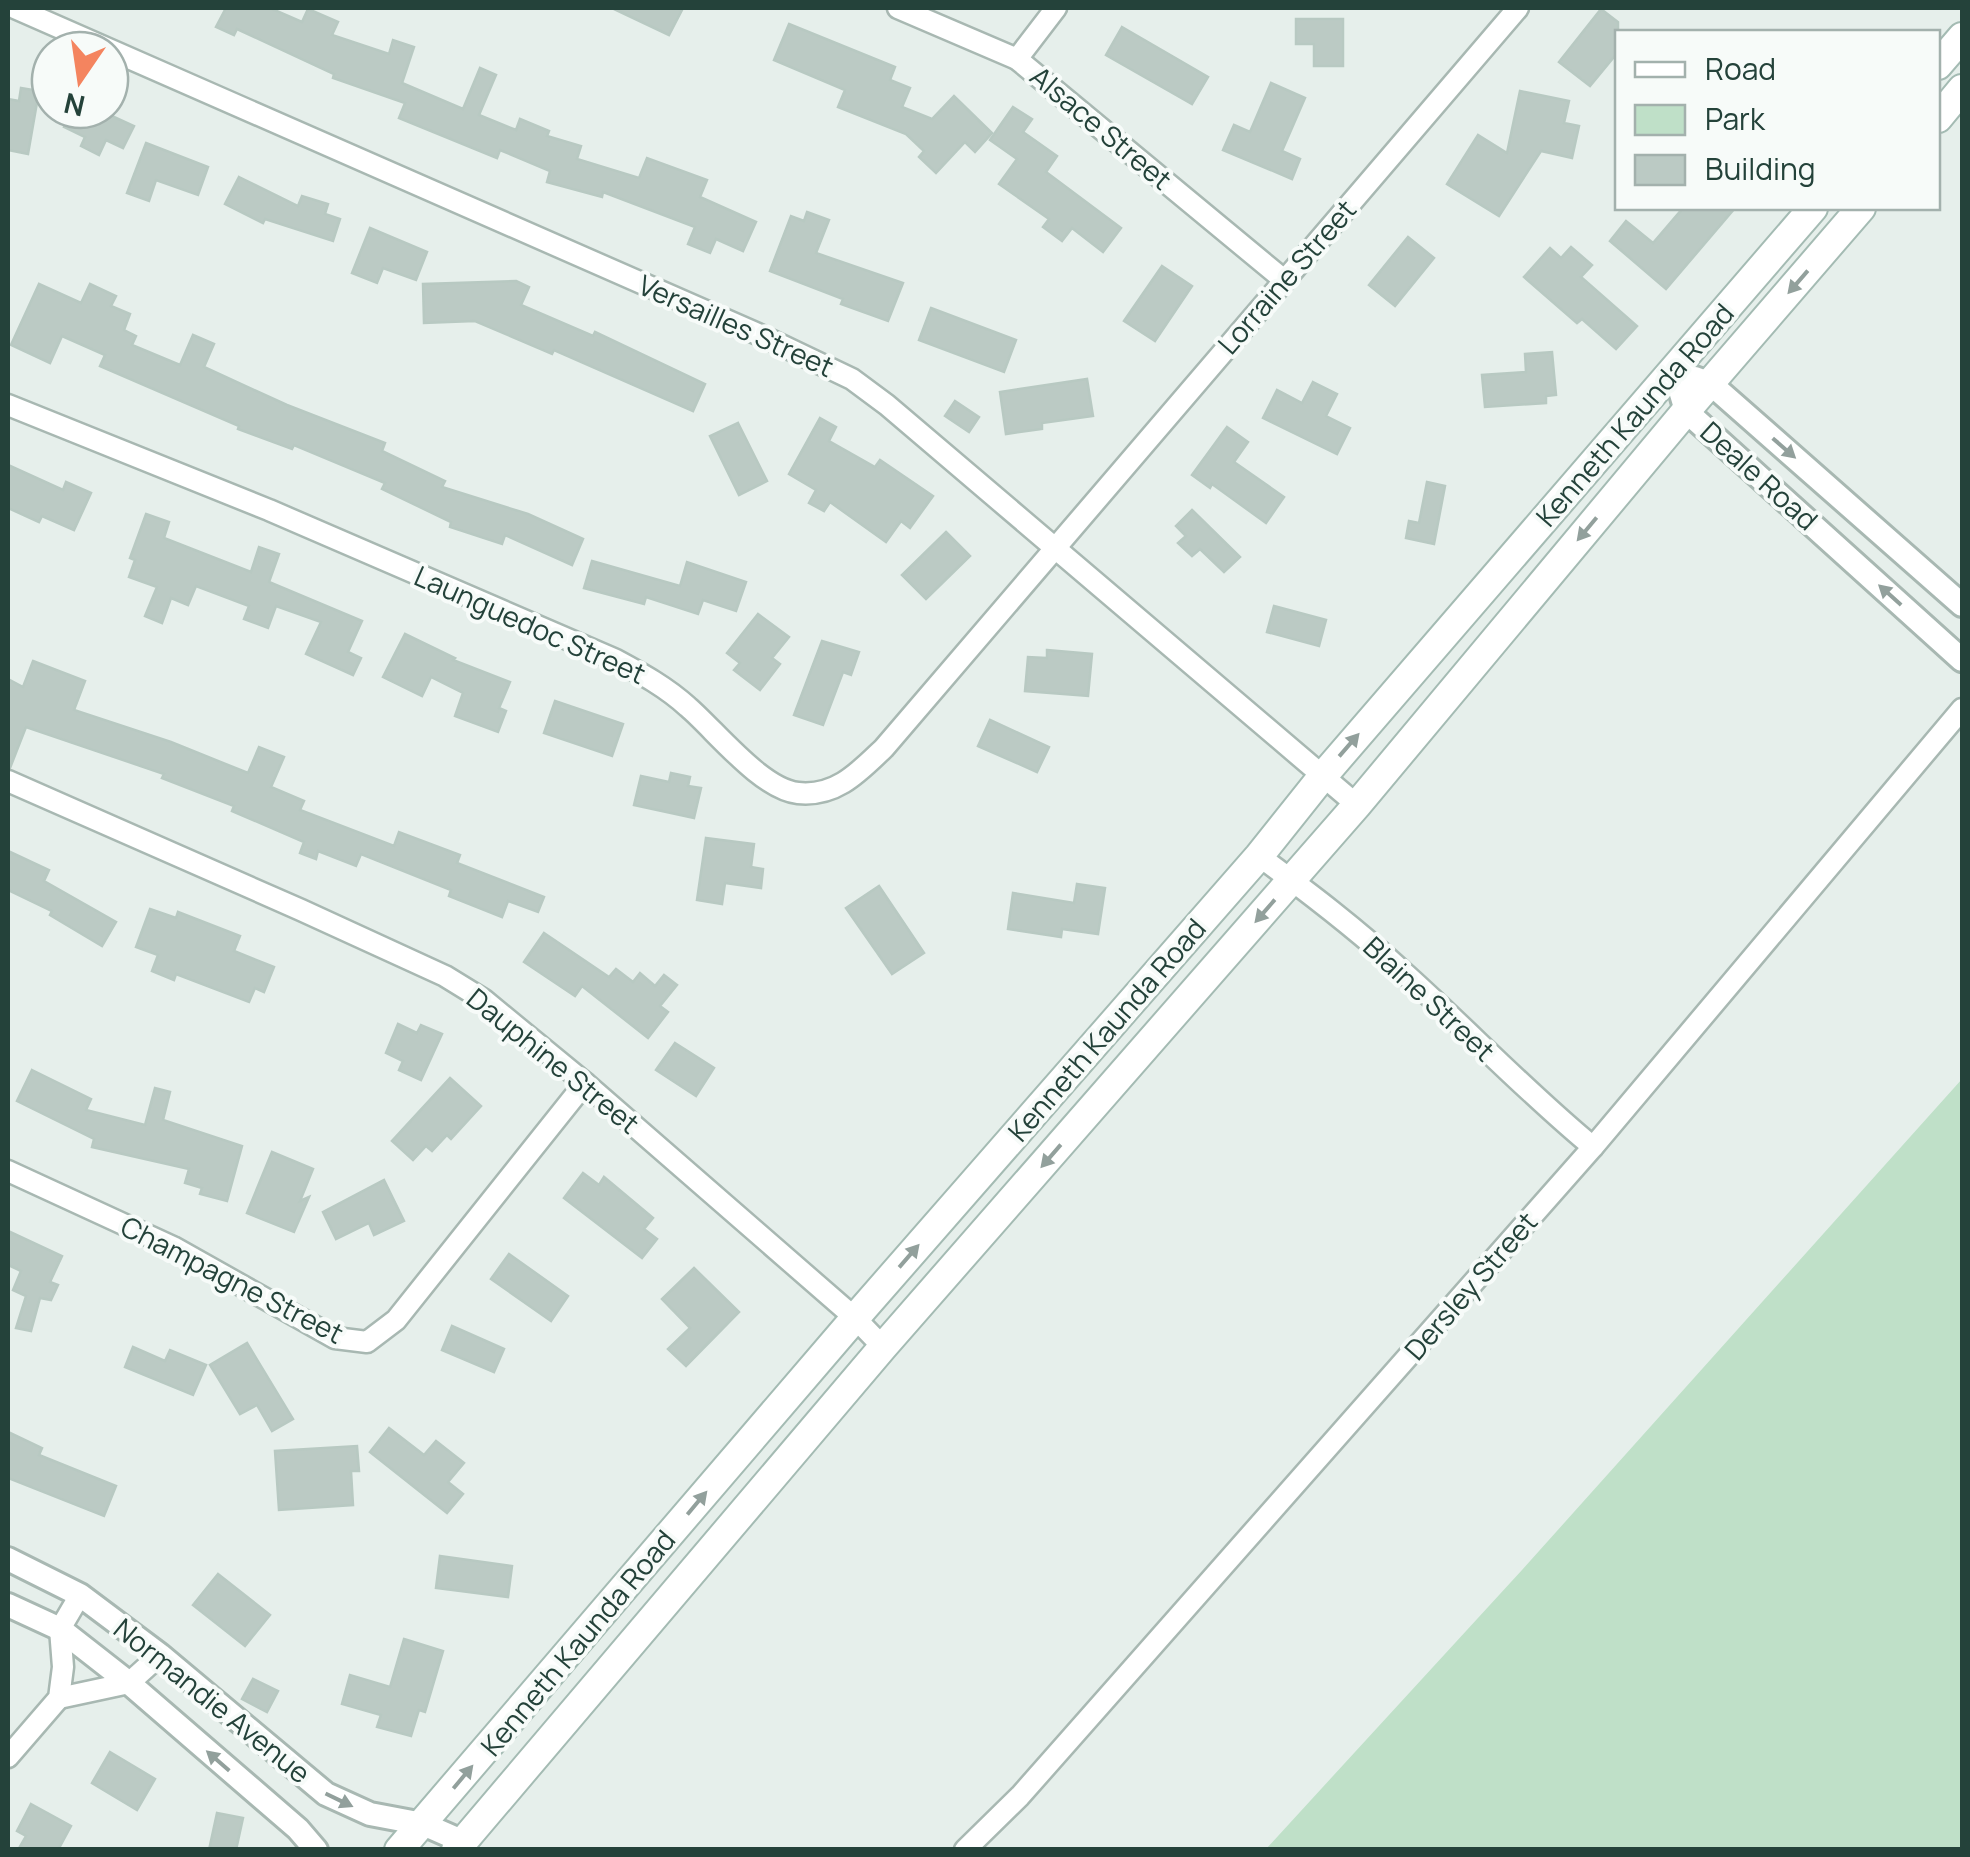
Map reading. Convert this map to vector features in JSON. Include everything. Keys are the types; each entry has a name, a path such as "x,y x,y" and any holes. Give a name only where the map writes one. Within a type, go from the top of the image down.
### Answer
{"main road":[{"path":"1940,63 1962,36"},
{"path":"1940,116 1962,89"},
{"name":"Kenneth Kaunda Road","path":"399,1850 855,1318 1259,856 1322,777 1811,210"},
{"name":"Kenneth Kaunda Road","path":"465,1847 883,1347 1357,805 1686,410 1860,210"}],"street":[{"name":"Versailles Street","path":"15,8 819,362 852,380 1057,547 1357,805"},
{"name":"Alsace Street","path":"898,8 1016,59 1284,280"},
{"path":"1016,59 1056,8"},
{"name":"Lorraine Street","path":"1057,547 1518,8"},
{"name":"Deale Road","path":"1674,370 1710,384 1962,604"},
{"name":"Deale Road","path":"1674,370 1686,410 1962,660"},
{"name":"Launguedoc Street","path":"8,405 269,510 616,660 656,681 774,784 798,793 826,791 856,776 1057,547"},
{"name":"Dersley Street","path":"965,1850 1034,1781 1593,1148 1962,709"},
{"name":"Dauphine Street","path":"8,782 445,976 484,1000 586,1082 883,1347"},
{"name":"Blaine Street","path":"1259,856 1403,971 1538,1101 1593,1148"},
{"name":"Champagne Street","path":"8,1171 172,1247 334,1338 367,1342 396,1320 586,1082"},
{"name":"Normandie Avenue","path":"8,1558 80,1594 160,1654 326,1794 370,1814 422,1824 465,1847"},
{"path":"8,1757 59,1698 63,1667 60,1629 80,1594"},
{"name":"Normandie Avenue","path":"8,1605 60,1629 298,1829 316,1850"},
{"path":"59,1698 129,1684 160,1654"}],"green space":[{"path":"1962,1079 1962,1849 1266,1849 1522,1570"}],"building":[{"path":"226,8 270,8 302,22 308,9 338,22 332,35 389,54 393,40 414,47 402,83 463,109 480,68 496,75 479,115 516,130 520,119 549,131 547,136 581,146 577,159 639,178 647,158 707,180 700,197 756,222 743,251 716,239 710,253 688,244 695,227 603,192 602,197 547,182 550,171 500,150 497,158 399,118 405,103 333,78 334,74 237,29 234,35 216,27"},
{"path":"612,8 683,8 669,35"},
{"path":"1601,9 1618,22 1615,56 1590,86 1559,62"},
{"path":"1296,19 1343,19 1343,66 1314,66 1314,44 1296,44"},
{"path":"789,24 895,67 890,80 910,88 902,107 932,119 954,96 992,133 975,152 965,142 936,173 919,157 924,151 906,134 838,107 845,90 774,60"},
{"path":"1122,27 1208,77 1192,104 1106,55"},
{"path":"1271,83 1305,98 1282,151 1300,159 1292,179 1223,150 1234,125 1250,132"},
{"path":"21,88 30,90 32,130 28,154 8,150 8,99 19,101"},
{"path":"1520,91 1569,101 1564,123 1579,126 1572,158 1541,151 1499,216 1447,184 1478,135 1507,153"},
{"path":"1013,107 1032,119 1023,132 1057,156 1046,172 1121,228 1103,252 1072,228 1062,241 1043,227 1049,219 999,184 1017,159 990,140"},
{"path":"130,124 134,126 123,148 106,140 99,155 81,146 85,137 70,130 130,130"},
{"path":"146,143 208,167 198,195 156,180 149,201 127,193"},
{"path":"239,177 298,206 302,196 328,204 325,214 340,219 333,241 265,219 263,223 225,204"},
{"path":"1681,210 1733,210 1666,289 1610,241 1626,221 1653,243"},
{"path":"807,212 829,220 816,253 903,283 888,321 770,271 791,216 804,221"},
{"path":"370,228 427,252 416,280 383,268 377,283 352,273"},
{"path":"1408,237 1434,258 1395,306 1369,285"},
{"path":"1571,247 1592,265 1581,277 1637,326 1616,349 1582,319 1577,323 1524,277 1550,248 1561,258"},
{"path":"1162,266 1192,286 1155,341 1124,321"},
{"path":"516,281 529,287 521,305 593,336 595,332 705,384 693,411 554,350 552,354 475,321 424,323 423,284"},
{"path":"39,284 81,303 90,284 116,296 111,306 130,314 124,330 136,336 132,345 180,365 193,335 214,344 204,367 385,443 382,451 445,481 442,487 528,514 583,539 572,565 505,535 502,544 450,527 451,522 382,489 385,483 294,445 292,449 238,429 239,426 100,366 105,355 62,336 50,363 11,345"},
{"path":"931,308 1016,340 1004,372 919,340"},
{"path":"1552,352 1556,395 1546,396 1546,403 1485,407 1482,375 1526,372 1525,354"},
{"path":"1087,379 1093,416 1042,423 1042,429 1006,434 1000,392"},
{"path":"1313,382 1337,394 1326,416 1350,428 1337,454 1263,418 1277,390 1302,403"},
{"path":"955,401 979,417 969,432 945,416"},
{"path":"820,418 836,427 829,441 875,467 880,460 933,496 910,528 901,521 886,542 830,502 824,511 809,503 816,490 789,474"},
{"path":"738,423 767,481 739,495 710,436"},
{"path":"1227,427 1248,442 1234,462 1284,497 1266,523 1212,484 1210,488 1192,475"},
{"path":"8,465 63,490 66,482 91,493 74,530 42,516 39,522 8,508"},
{"path":"1427,482 1445,486 1434,544 1406,538 1409,521 1419,523"},
{"path":"1192,510 1240,557 1224,572 1200,549 1192,556 1178,543 1186,536 1176,526"},
{"path":"146,514 169,522 164,538 251,572 259,547 279,554 269,582 362,621 348,652 361,658 353,675 306,654 321,622 276,606 268,628 244,619 249,606 196,586 188,605 171,598 162,623 145,616 157,587 129,577 135,560 130,558"},
{"path":"946,532 970,556 926,599 902,575"},
{"path":"592,561 680,586 687,562 746,582 736,611 703,600 698,614 646,597 644,604 584,588"},
{"path":"1274,606 1326,620 1319,646 1267,632"},
{"path":"758,614 789,637 772,658 780,664 760,690 734,670 740,663 727,653"},
{"path":"405,634 453,660 510,682 499,708 506,711 498,732 455,716 463,693 431,677 422,696 383,677"},
{"path":"822,641 859,652 851,675 843,672 823,725 794,715"},
{"path":"1047,650 1092,654 1088,696 1025,691 1028,657 1047,658"},
{"path":"33,661 85,681 74,710 248,773 259,747 284,757 271,787 304,801 300,810 394,846 399,832 460,855 457,863 544,897 538,912 508,901 502,917 449,896 451,890 361,854 356,866 318,851 316,859 300,853 304,842 232,811 234,806 162,778 164,774 26,727 10,768 8,679 23,687"},
{"path":"555,701 623,724 612,756 544,733"},
{"path":"990,720 1049,747 1037,772 978,746"},
{"path":"671,773 690,777 688,786 701,788 694,818 634,805 641,776 669,782"},
{"path":"706,838 754,844 751,867 763,869 761,888 725,883 722,904 697,900"},
{"path":"8,851 49,870 44,881 116,922 102,946 50,915 52,911 8,890"},
{"path":"1077,884 1105,888 1098,934 1062,929 1061,937 1008,929 1013,893 1074,903"},
{"path":"879,886 924,953 892,974 846,908"},
{"path":"150,909 176,918 178,912 240,936 234,951 274,967 264,992 255,988 249,1002 176,974 174,980 152,971 158,955 136,947"},
{"path":"544,933 609,977 616,969 633,982 640,973 655,986 664,975 677,985 660,1006 668,1012 648,1038 582,986 575,996 524,962"},
{"path":"398,1024 417,1033 421,1025 442,1034 421,1080 399,1070 403,1061 386,1053"},
{"path":"675,1043 714,1068 696,1096 656,1070"},
{"path":"32,1070 91,1099 86,1110 145,1125 155,1088 170,1092 163,1120 242,1146 227,1201 200,1194 202,1188 185,1183 189,1169 92,1147 94,1139 17,1101"},
{"path":"450,1078 481,1106 451,1139 447,1135 432,1151 426,1146 413,1160 392,1141"},
{"path":"272,1152 313,1169 300,1201 309,1197 294,1232 247,1213"},
{"path":"583,1173 599,1185 604,1177 653,1218 644,1229 657,1239 642,1258 564,1198"},
{"path":"384,1180 404,1221 374,1235 369,1223 336,1239 323,1212"},
{"path":"8,1231 62,1256 50,1282 58,1285 51,1300 40,1298 31,1331 16,1328 26,1296 13,1290 21,1271 8,1265"},
{"path":"509,1254 568,1296 551,1321 491,1279"},
{"path":"694,1268 739,1312 686,1366 668,1349 690,1328 662,1299"},
{"path":"452,1326 504,1349 494,1372 442,1350"},
{"path":"247,1343 293,1419 272,1431 257,1405 240,1414 210,1365"},
{"path":"133,1347 165,1361 170,1350 206,1365 193,1395 125,1367"},
{"path":"389,1428 424,1455 436,1441 464,1463 448,1482 463,1494 447,1513 370,1452"},
{"path":"8,1432 42,1448 39,1455 116,1486 104,1516 8,1478"},
{"path":"357,1446 359,1471 351,1471 353,1505 279,1510 275,1451"},
{"path":"440,1556 512,1566 508,1597 436,1588"},
{"path":"218,1574 270,1615 245,1646 193,1605"},
{"path":"404,1639 443,1651 425,1712 419,1710 411,1736 377,1727 381,1715 342,1704 350,1675 390,1687"},
{"path":"253,1679 278,1691 267,1712 242,1699"},
{"path":"110,1752 155,1779 137,1810 92,1783"},
{"path":"31,1804 71,1826 58,1850 18,1850 26,1836 17,1831"},
{"path":"217,1813 243,1818 236,1850 209,1850"}]}
